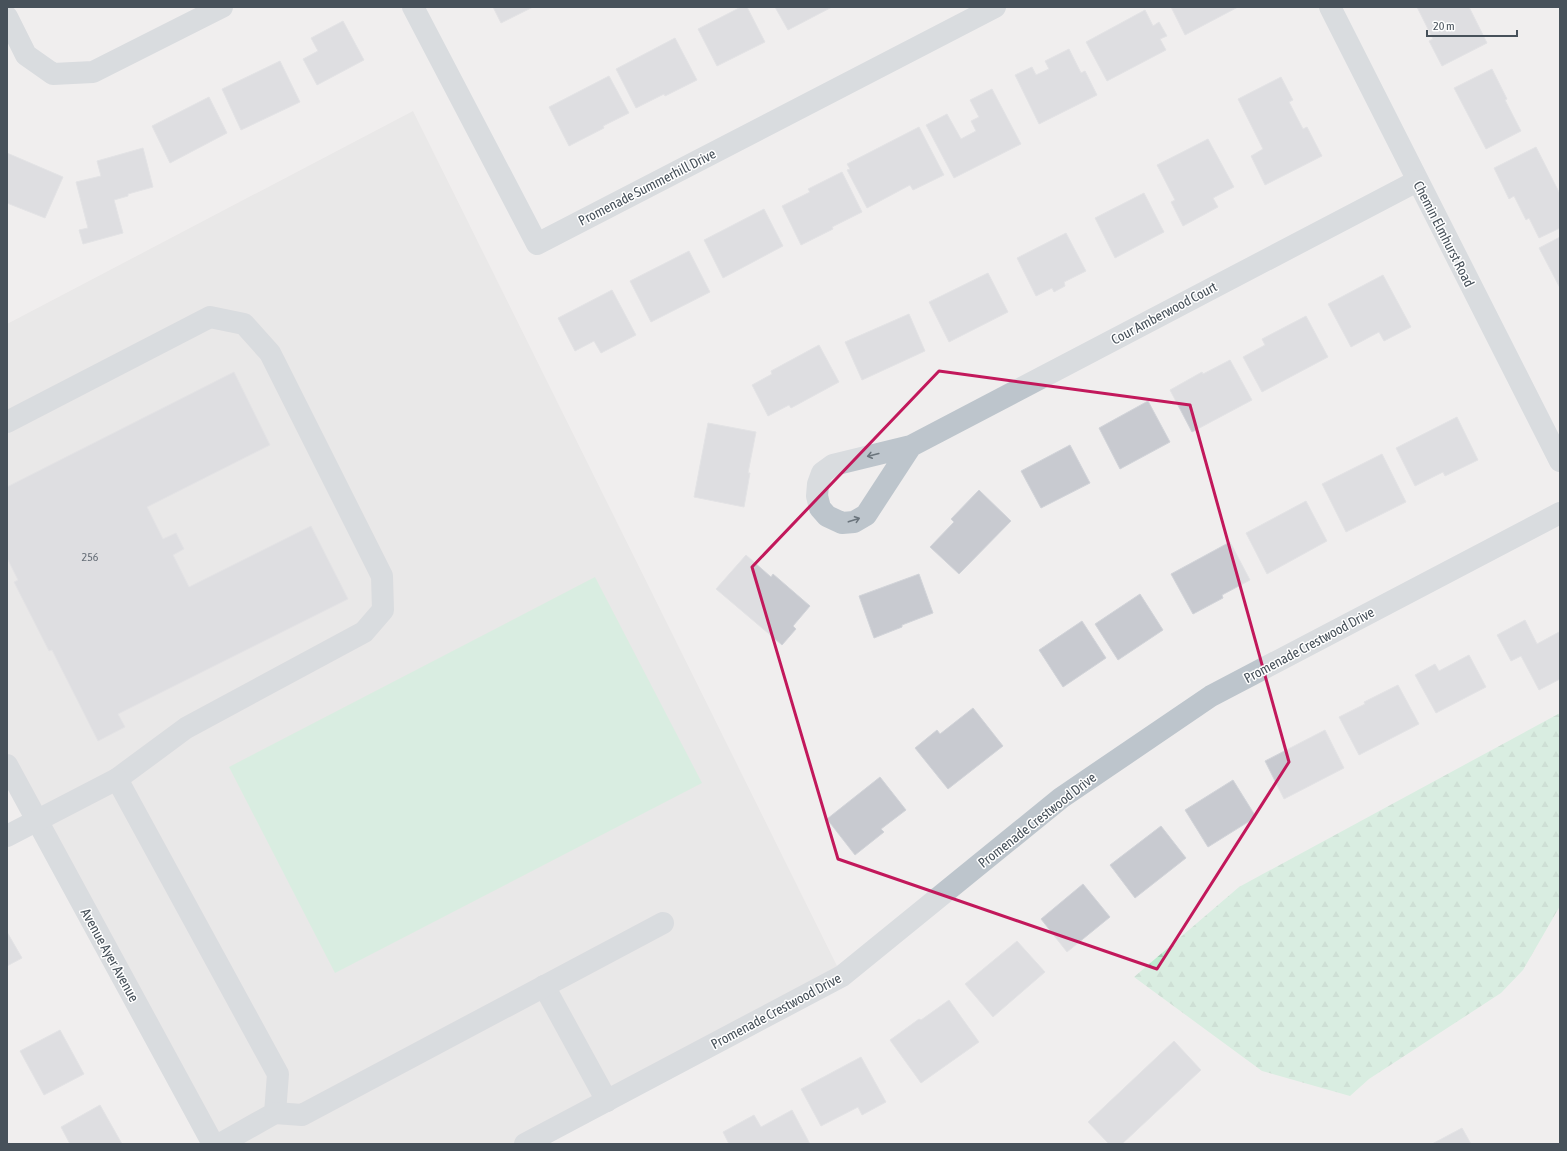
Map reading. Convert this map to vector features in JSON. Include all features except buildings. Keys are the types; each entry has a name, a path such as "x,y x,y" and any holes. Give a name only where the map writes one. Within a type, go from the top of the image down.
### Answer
{"street":[{"path":"7,17 26,55 53,74 93,72 222,7"},
{"name":"Promenade Summerhill Drive","path":"413,7 537,244 995,7"},
{"name":"Chemin Elmhurst Road","path":"1330,7 1560,461"},
{"name":"Cour Amberwood Court","path":"911,446 1417,181"},
{"path":"7,422 210,318 244,324 270,353 382,576 383,610 364,632 186,728 117,779 7,836"},
{"name":"Promenade Crestwood Drive","path":"525,1144 842,976 1061,798 1211,696 1560,513"},
{"name":"Avenue Ayer Avenue","path":"7,765 213,1144"},
{"path":"117,779 278,1074 275,1113"},
{"path":"220,1144 275,1113 302,1115 663,923"},
{"path":"544,986 607,1101"}],"highlighted area":[{"path":"939,371 1190,405 1289,762 1157,969 838,859 752,567"}],"shaded area":[{"path":"413,111 842,976 525,1144 213,1144 7,765 7,324"}],"green space":[{"path":"595,577 702,783 335,973 229,767"},
{"path":"1560,713 1560,906 1523,970 1501,993 1369,1079 1350,1096 1262,1071 1134,977 1239,887"}]}
